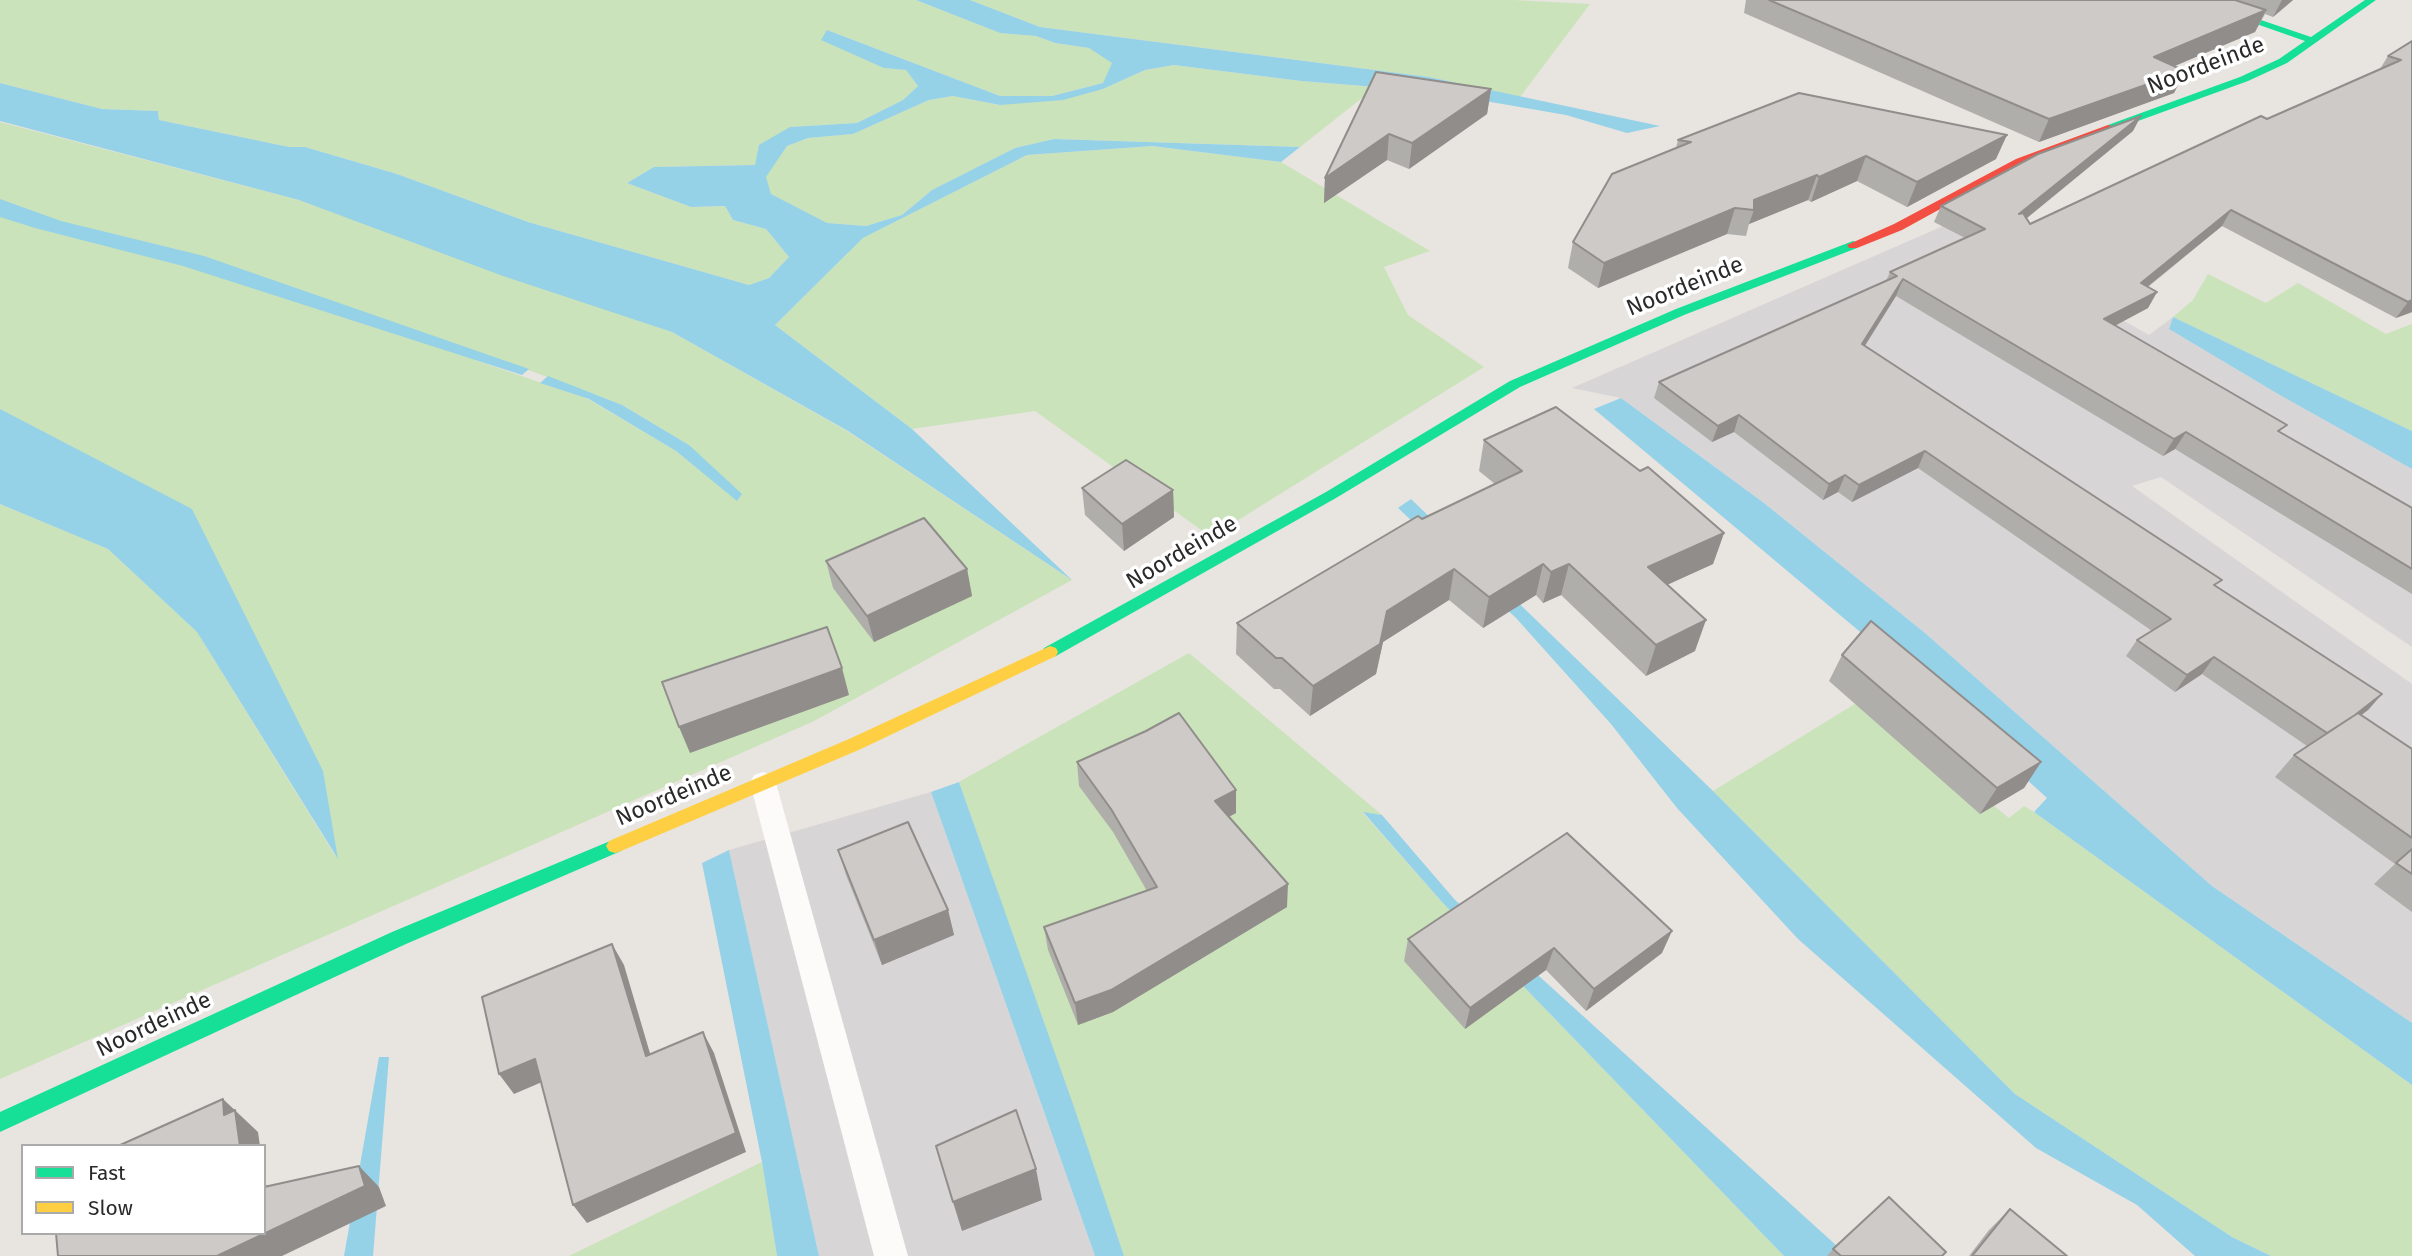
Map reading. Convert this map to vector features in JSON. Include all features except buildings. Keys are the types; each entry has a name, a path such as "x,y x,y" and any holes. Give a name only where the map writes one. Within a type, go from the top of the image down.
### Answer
{"street":[{"path":"2193,0 2314,41"},
{"name":"Noordeinde","path":"0,1122 399,938 855,744 1074,641 1331,495 1515,384 1680,312 1898,227 2020,161 2244,79 2283,61 2371,0"}],"lane":[{"path":"763,783 891,1256"}],"shaded area":[{"path":"1950,223 2149,335 2173,317 2169,329 2412,469 2412,647 2161,477 2132,486 2412,684 2412,1023 2212,886 1925,633 1764,503 1621,398 1572,388"},
{"path":"931,792 1095,1256 819,1256 729,850"}],"green space":[{"path":"0,0 916,0 1000,33 1036,36 1055,43 1089,48 1113,63 1103,83 1052,96 1000,96 827,30 884,68 906,70 918,86 903,100 857,123 790,127 755,165 654,167 627,183 691,207 725,206 733,220 766,229 789,257 769,278 749,285 528,222 397,174 305,147 289,147 159,120 158,111 102,109 0,83"},
{"path":"970,0 1513,0 1590,4 1520,97 1429,77 1040,27"},
{"path":"1174,65 1301,81 1376,87 1300,147 1054,139 1015,148 932,190 902,215 866,226 826,223 771,194 765,177 787,146 808,138 853,134 929,100 953,96 1000,105 1103,89 1145,70"},
{"path":"0,122 299,200 672,332 847,431 1072,580 814,721 0,1079 0,504 108,549 197,632 336,857 192,509 0,444","holes":["486,354 622,405 689,445 737,500 676,451 588,399 475,360"]},
{"path":"1152,146 1281,162 1430,251 1384,267 1408,315 1484,367 1211,537 1035,411 912,429 775,325 863,238 1027,155"},
{"path":"2208,274 2266,303 2298,283 2386,334 2412,324 2412,431 2173,317 2193,300"},
{"path":"1189,653 1382,815 1363,813 1442,902 1784,1256 1124,1256 959,782"},
{"path":"1863,699 2009,818 2024,806 2034,812 2412,1085 2412,1256 2271,1256 2232,1237 2015,1094 1713,791"},
{"path":"762,1162 777,1256 569,1256"}],"water":[{"path":"916,0 970,0 1040,27 1429,77 1660,126 1627,133 1566,115 1381,83 1376,87 1301,81 1174,65 1145,70 1103,89 1063,100 1000,105 953,96 929,100 853,134 808,138 787,146 766,177 771,194 827,223 866,226 902,215 932,190 1015,148 1054,139 1300,147 1281,162 1152,146 1027,155 863,238 775,325 912,429 1072,580 848,431 672,332 503,276 299,200 0,121 0,83 102,109 158,111 159,120 289,147 305,147 397,174 528,222 749,285 769,278 789,257 766,229 733,220 725,206 691,207 627,183 654,167 755,165 759,145 790,127 857,123 903,100 918,86 906,70 884,68 821,40 827,30 1000,96 1052,96 1103,83 1112,63 1089,48 1055,43 1036,36 1000,33"},
{"path":"0,199 61,221 204,256 529,369 522,375 183,266 0,217"},
{"path":"2173,317 2412,431 2412,469 2169,329"},
{"path":"548,376 622,405 689,445 742,494 737,501 676,451 589,399 540,383"},
{"path":"1621,398 1764,503 1925,633 2212,886 2412,1023 2412,1085 2034,812 2047,798 1908,672 1594,409"},
{"path":"0,409 192,509 323,771 338,859 197,632 108,549 0,504"},
{"path":"1411,499 1713,791 2015,1094 2232,1237 2271,1256 2195,1256 2137,1205 2036,1148 1798,939 1677,808 1611,724 1516,618 1398,508"},
{"path":"959,782 1124,1256 1095,1256 931,792"},
{"path":"1363,812 1382,815 1455,900 1848,1256 1784,1256 1442,902"},
{"path":"729,850 819,1256 777,1256 762,1162 702,863"},
{"path":"379,1057 389,1057 373,1256 344,1256"}],"traffic: fast":[{"path":"2193,0 2313,41"},
{"path":"2112,127 2244,79 2283,61 2371,0"},
{"path":"1050,652 1331,495 1515,384 1680,312 1853,245"},
{"path":"0,1122 399,938 615,846"}],"traffic: slow":[{"path":"615,846 855,744 1050,652"}],"traffic: jam":[{"path":"1853,245 1898,227 2020,161 2112,127"}]}
